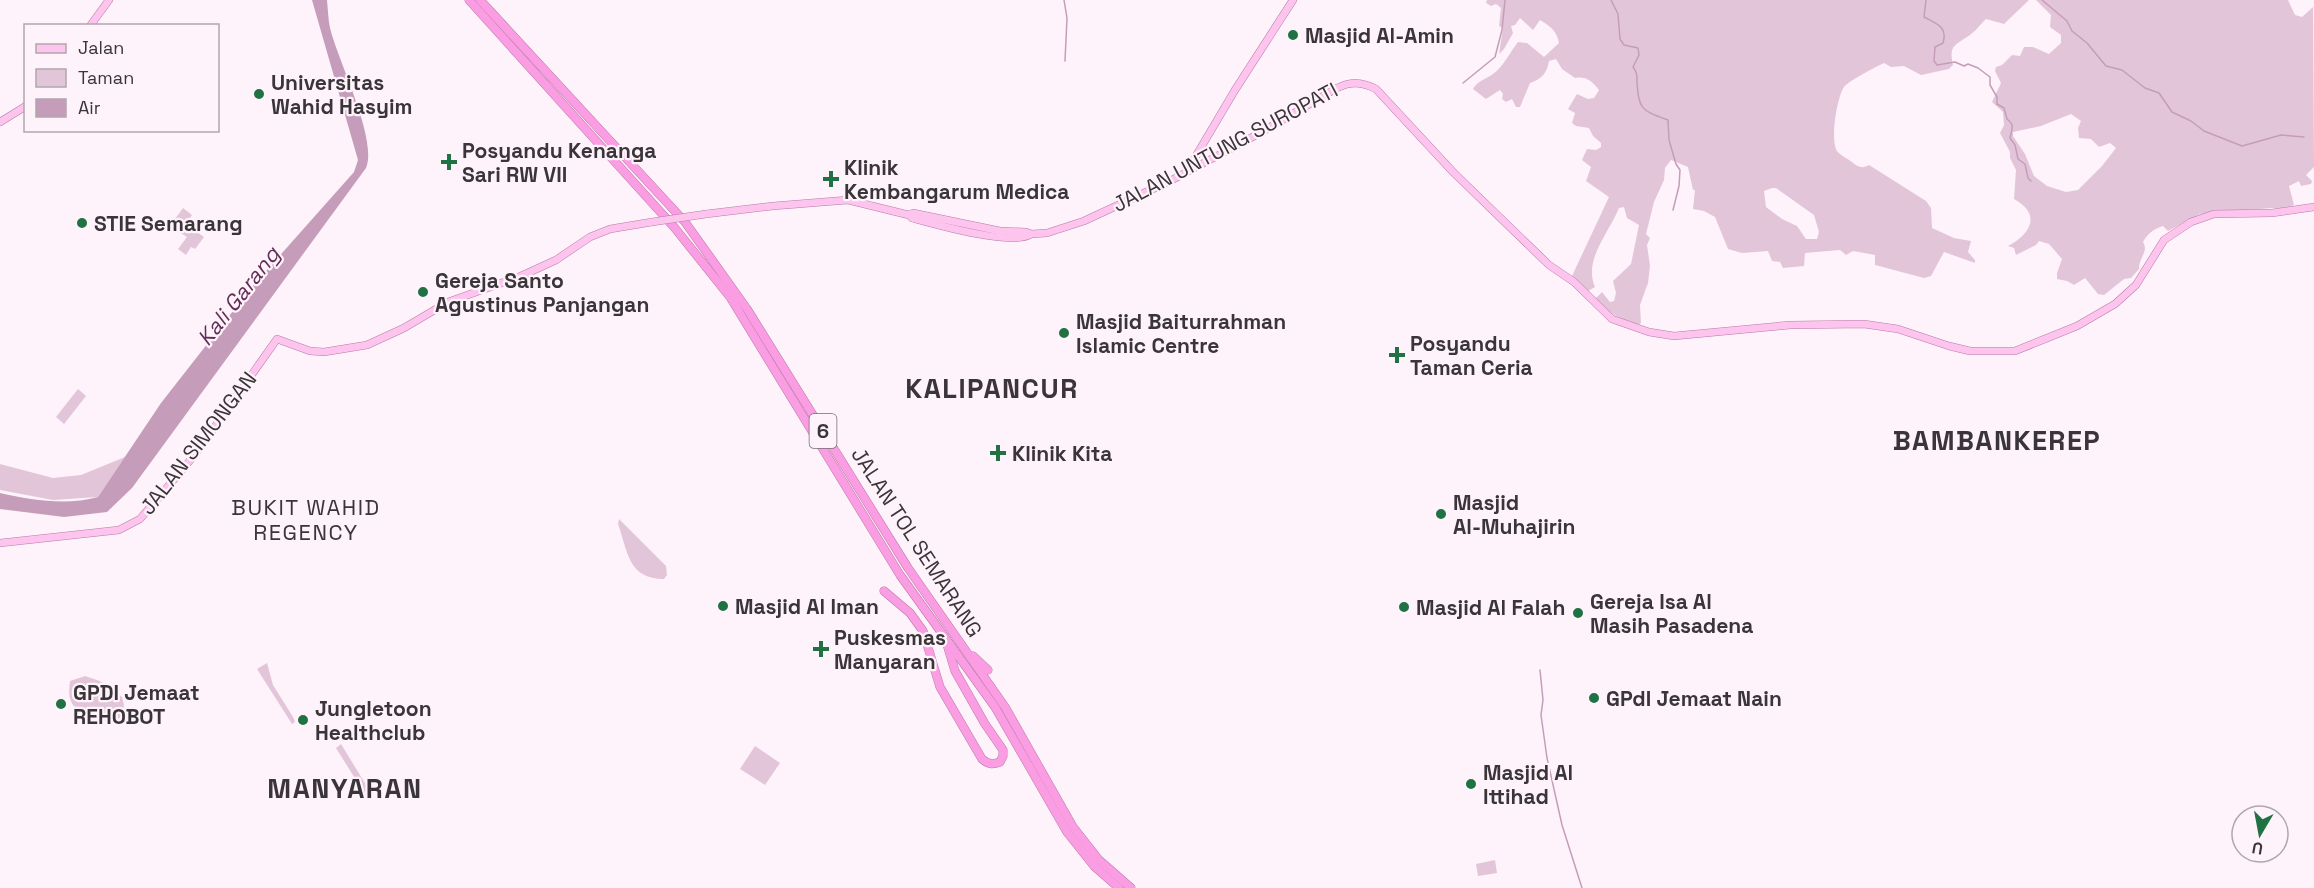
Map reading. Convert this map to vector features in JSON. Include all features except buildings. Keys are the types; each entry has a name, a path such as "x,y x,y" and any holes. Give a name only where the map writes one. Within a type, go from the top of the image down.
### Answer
{"highway":[{"name":"JALAN TOL SEMARANG","path":"469,0 674,227 730,297 900,575 995,707 1067,832 1094,866 1119,888"},
{"name":"JALAN TOL SEMARANG","path":"480,0 685,222 706,249 747,309 908,568 969,654 1019,731 1079,836 1099,860 1131,888"},
{"path":"884,591 910,613 923,631 943,694 982,759 994,765 1000,762 1003,750 985,724 955,670 943,633"},
{"path":"969,654 988,670"},
{"path":"1018,717 1019,731"}],"main road":[{"path":"91,24 109,0"},
{"path":"1187,171 1235,90 1293,0"},
{"name":"JALAN UNTUNG SUROPATI","path":"277,339 310,351 324,352 366,345 404,328 448,302 522,276 556,260 590,237 610,229 706,214 848,200 909,215 931,224 990,236 1026,238 1031,234 1047,233 1084,222 1187,171 1260,133 1347,83 1360,83 1376,89 1454,172 1549,265 1574,282 1612,319 1649,332 1674,336 1790,325 1864,324 1898,329 1949,346 1978,352 2015,351 2077,326 2115,304 2136,285 2164,240 2191,222 2214,214 2272,213 2314,207"},
{"path":"0,122 24,107"},
{"name":"JALAN SIMONGAN","path":"0,543 119,530 136,523 197,452 277,339"}],"green space":[{"path":"1487,0 2029,0 2004,24 1986,19 1955,45 1952,51 1953,65 1949,69 1921,75 1904,66 1891,67 1884,63 1846,85 1841,92 1837,109 1834,138 1837,151 1858,166 1869,165 1926,201 1931,208 1932,228 1954,238 1971,241 1968,252 1975,263 1944,252 1931,276 1924,278 1875,265 1875,255 1853,251 1846,255 1840,250 1805,253 1804,266 1783,268 1780,262 1772,261 1768,251 1742,253 1728,249 1715,217 1704,211 1693,209 1695,190 1693,190 1688,167 1671,160 1665,168 1664,180 1654,202 1646,234 1650,238 1647,245 1650,266 1648,283 1640,305 1641,323 1638,325 1626,321 1595,300 1602,292 1610,302 1614,301 1616,293 1613,281 1631,264 1639,225 1627,218 1624,207 1619,208 1595,257 1592,277 1595,287 1588,291 1572,276 1609,197 1586,181 1591,167 1582,160 1587,149 1596,150 1601,147 1601,143 1593,136 1589,128 1572,123 1575,113 1568,109 1577,94 1588,99 1594,98 1599,90 1588,80 1575,78 1562,69 1556,59 1549,61 1543,75 1530,83 1520,107 1516,107 1512,99 1506,102 1502,99 1503,94 1500,90 1486,99 1473,89 1479,82 1497,71 1518,42 1527,43 1544,57 1559,43 1555,32 1544,22 1540,20 1533,30 1520,18 1515,25 1511,26 1513,33 1499,54 1503,28 1499,26 1501,8 1496,4 1491,6 1486,3","holes":["1776,188 1814,215 1819,232 1817,239 1806,239 1797,226 1782,219 1766,207 1764,191"]},
{"path":"2036,0 2288,0 2295,15 2302,17 2313,7 2314,167 2306,175 2312,181 2311,184 2301,186 2299,181 2289,186 2294,205 2285,209 2200,214 2168,231 2163,226 2157,228 2143,242 2145,249 2139,269 2131,278 2124,279 2104,295 2098,294 2085,278 2074,285 2057,279 2062,259 2049,244 2039,241 2036,245 2016,255 2014,248 2008,246 2028,229 2030,217 2028,211 2014,199 2016,170 2000,133 2004,125 2003,112 1992,102 2001,83 1995,71 1996,67 2002,65 2012,55 2020,56 2024,47 2033,47 2049,54 2061,43 2061,35 2050,27 2051,15","holes":["2071,114 2081,121 2078,128 2079,138 2091,139 2099,147 2110,143 2116,148 2078,190 2066,192 2047,186 2034,176 2013,132 2041,126"]},
{"path":"183,208 192,215 186,224 204,237 195,249 191,247 186,255 178,249 187,237 170,226"},
{"path":"78,389 86,396 64,424 56,417"},
{"path":"125,457 98,497 53,500 0,490 0,464 53,478 81,475"},
{"path":"619,519 666,566 667,575 664,579 652,578 636,569 627,554 618,524"},
{"path":"267,663 273,685 293,717 295,722 292,724 257,669"},
{"path":"85,676 100,681 122,697 124,705 121,717 109,721 96,719 82,713 73,705 69,690 70,681"},
{"path":"341,744 371,793 366,796 336,748"},
{"path":"755,746 780,763 765,785 740,769"},
{"path":"1495,860 1497,873 1478,876 1476,864"}],"water":[{"path":"312,0 327,0 334,42 356,100 367,139 366,168 132,488 107,512 64,517 0,509 0,493 61,502 98,497 161,403 251,288 354,172 358,160"}],"waterway":[{"path":"1064,0 1067,18 1065,61"},
{"path":"1463,83 1495,57 1502,30 1505,0"},
{"path":"1611,0 1618,14 1620,39 1624,45 1638,48 1639,55 1633,67 1641,104 1652,114 1668,120 1669,140 1680,170 1673,210"},
{"path":"1926,0 1924,17 1940,27 1944,33 1943,43 1935,47 1934,61 1937,65 1955,62 1964,66 1968,64 1990,77 1990,85 1997,97 1997,104 2004,108 2007,119 2012,125 2010,138 2015,145 2018,159 2025,164 2028,178 2031,181"},
{"path":"2042,0 2067,21 2072,31 2087,43 2106,66 2122,70 2145,88 2159,93 2172,112 2191,121 2204,131 2242,146 2281,135 2304,137"},
{"path":"1540,670 1543,700 1541,715 1547,758 1562,825 1582,888"}],"place":[{"name":"Masjid Al-Amin","path":"1293,35"},
{"name":"Universitas Wahid Hasyim","path":"259,94"},
{"name":"Posyandu Kenanga Sari RW VII","path":"449,162"},
{"name":"Klinik Kembangarum Medica","path":"831,179"},
{"name":"STIE Semarang","path":"82,223"},
{"name":"Gereja Santo Agustinus Panjangan","path":"423,292"},
{"name":"Masjid Baiturrahman Islamic Centre","path":"1064,333"},
{"name":"Posyandu Taman Ceria","path":"1397,355"},
{"name":"Klinik Kita","path":"998,453"},
{"name":"Masjid Al-Muhajirin","path":"1441,514"},
{"name":"Masjid Al Iman","path":"723,606"},
{"name":"Masjid Al Falah","path":"1404,607"},
{"name":"Gereja Isa Al Masih Pasadena","path":"1578,613"},
{"name":"Puskesmas Manyaran","path":"821,649"},
{"name":"GPdI Jemaat Nain","path":"1594,698"},
{"name":"GPDI Jemaat REHOBOT","path":"61,704"},
{"name":"Jungletoon Healthclub","path":"303,720"},
{"name":"Masjid Al Ittihad","path":"1471,784"}],"district":[{"name":"KALIPANCUR","path":"992,388"},
{"name":"BAMBANKEREP","path":"1997,440"},
{"name":"BUKIT WAHID REGENCY","path":"306,520"},
{"name":"MANYARAN","path":"345,788"}],"water label":[{"name":"Kali Garang","path":"238,296"}]}
